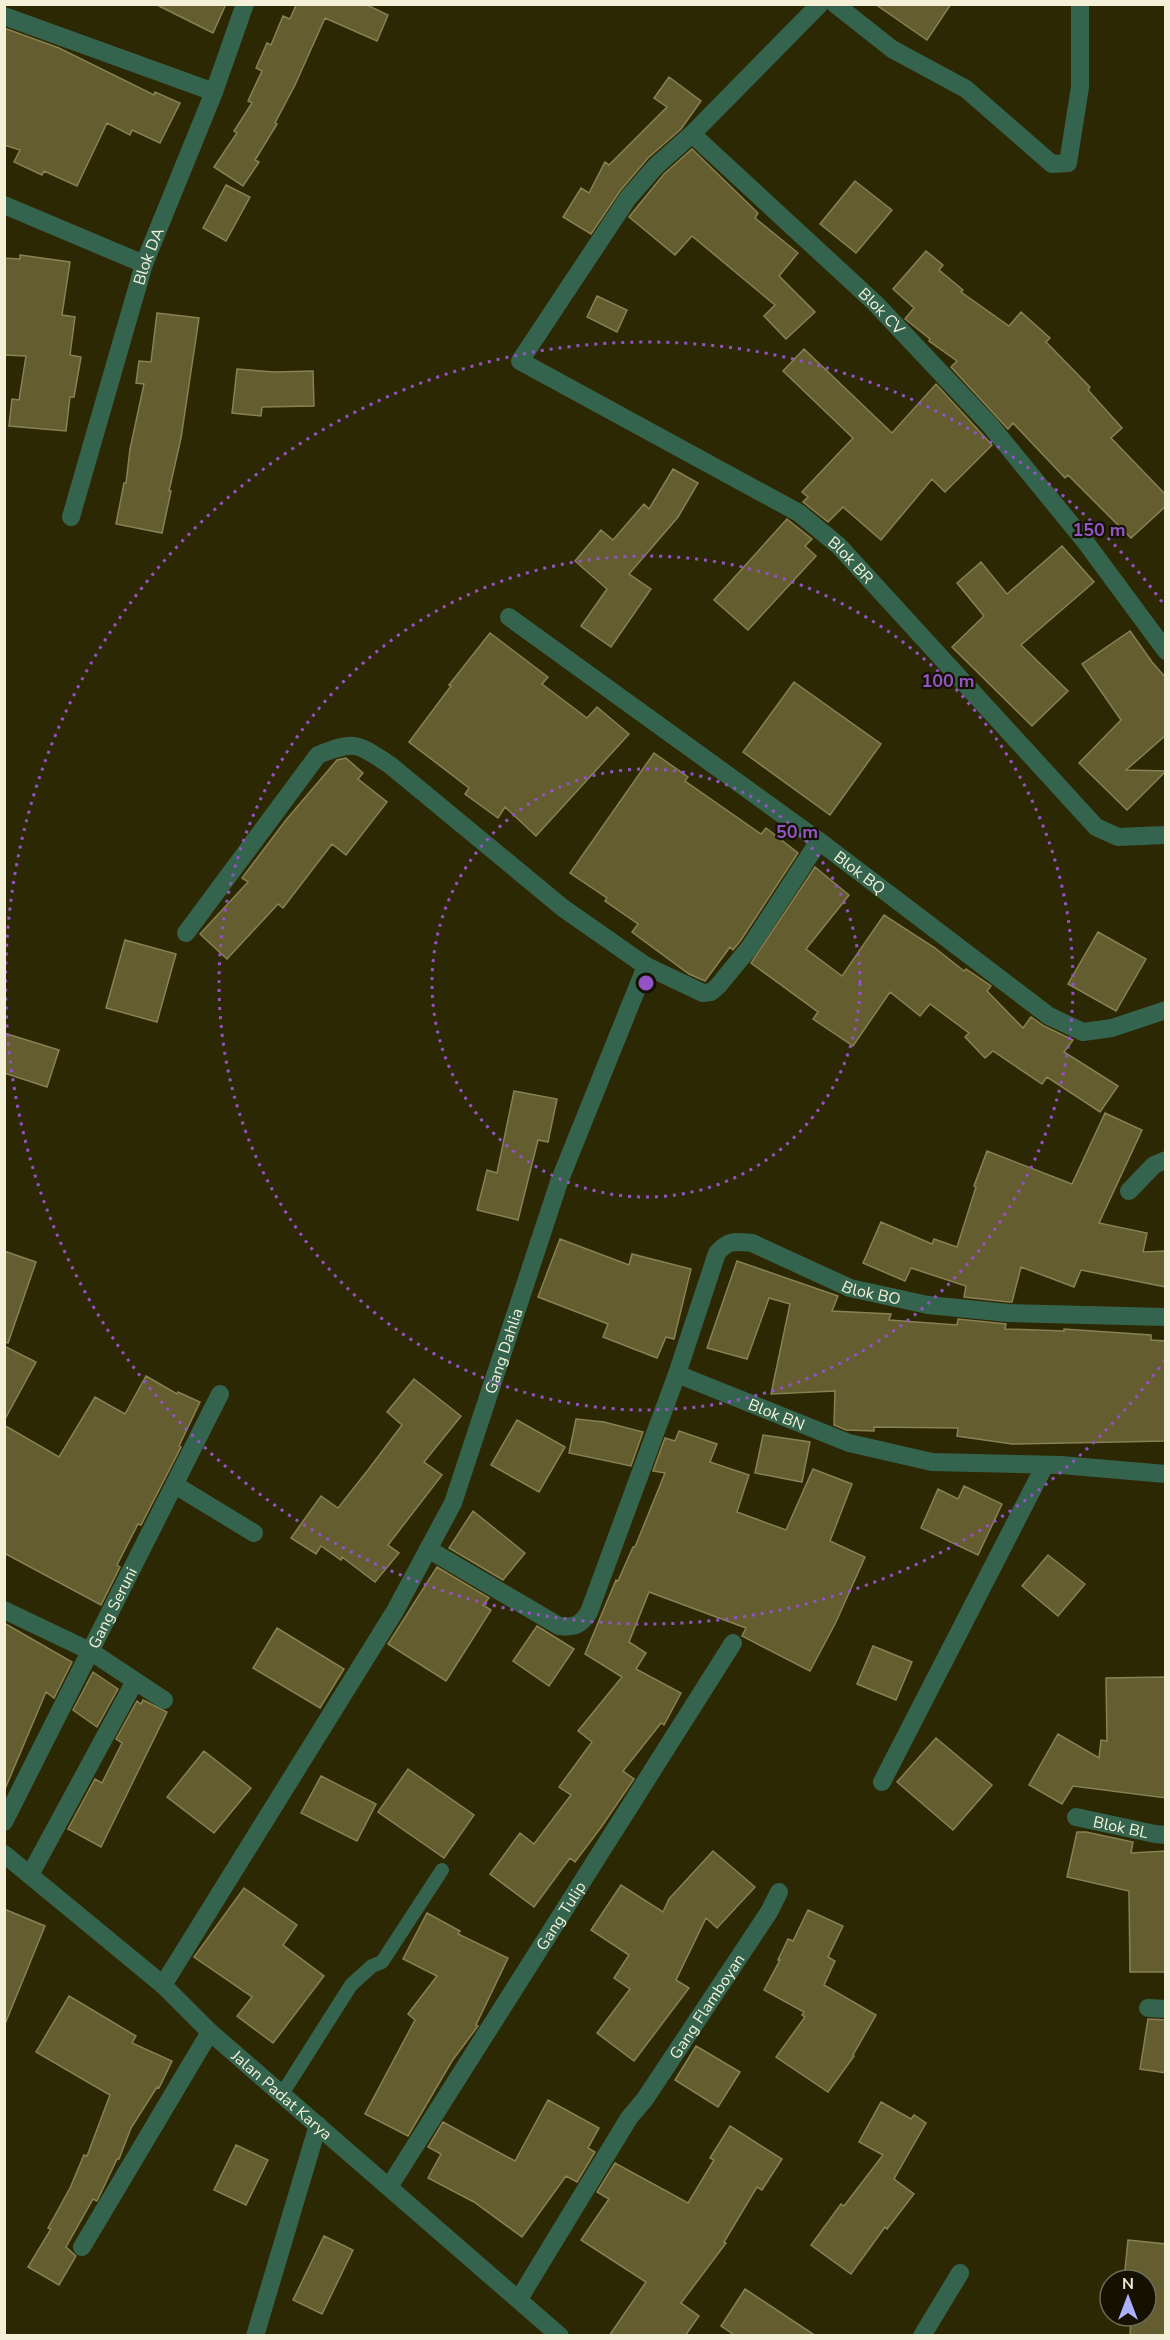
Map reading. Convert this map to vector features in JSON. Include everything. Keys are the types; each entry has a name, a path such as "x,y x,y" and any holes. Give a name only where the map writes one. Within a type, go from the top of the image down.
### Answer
{"street":[{"name":"Blok DA","path":"71,517 144,264 214,92 244,4"},
{"path":"692,134 820,4"},
{"path":"835,4 892,49 966,89 1052,164 1068,163 1080,87 1080,4"},
{"path":"4,16 214,92"},
{"name":"Blok BR","path":"692,134 656,166 628,198 520,362 799,513 839,546 1096,827 1118,837 1166,835"},
{"name":"Blok CV","path":"692,134 875,303 990,425 1084,540 1166,651"},
{"path":"4,205 144,264"},
{"name":"Blok BQ","path":"509,617 819,841 1039,1009 1057,1020 1083,1032 1112,1028 1166,1010"},
{"path":"186,933 318,755 340,746 360,745 390,765 563,908 646,966 703,993 711,992 718,986 750,947 819,841"},
{"name":"Gang Dahlia","path":"164,1985 395,1611 453,1503 559,1182 646,966"},
{"path":"1129,1191 1154,1165 1166,1160"},
{"name":"Blok BO","path":"677,1374 717,1253 724,1245 737,1241 752,1243 850,1287 928,1305 1008,1313 1166,1317"},
{"path":"428,1549 559,1626 572,1627 583,1621 589,1612 677,1374"},
{"name":"Blok BN","path":"677,1374 849,1443 932,1462 1045,1465 1166,1474"},
{"name":"Gang Seruni","path":"4,1822 220,1394"},
{"path":"882,1782 1045,1465"},
{"path":"175,1485 254,1533"},
{"path":"4,1610 90,1651 164,1700"},
{"name":"Gang Tulip","path":"389,2187 733,1643"},
{"path":"30,1875 135,1681"},
{"name":"Blok BL","path":"1076,1817 1166,1835"},
{"name":"Jalan Padat Karya","path":"4,1854 164,1985 210,2032 560,2336"},
{"name":"Gang Flamboyan","path":"519,2299 629,2118 645,2099 769,1912 779,1892"},
{"path":"82,2247 210,2032"},
{"path":"255,2336 318,2125"},
{"path":"922,2336 960,2273"}],"lane":[{"path":"282,2094 351,1985 372,1966 382,1962 442,1870"}],"building":[{"path":"155,4 226,4 213,33"},
{"path":"294,4 365,4 388,15 377,41 325,18 275,123 277,124 255,160 259,162 243,186 214,167 237,133 234,131 252,103 248,101 262,71 256,68 267,43 271,45 283,16 290,19 296,5"},
{"path":"875,4 951,4 927,40"},
{"path":"4,28 59,48 154,95 155,92 180,103 160,143 132,130 130,135 107,123 77,186 44,171 42,175 14,162 20,150 4,145"},
{"path":"669,77 701,101 681,129 648,158 620,191 591,234 563,217 581,188 589,193 605,162 609,165 667,107 654,98"},
{"path":"692,149 758,213 755,218 798,253 779,276 815,312 786,339 764,316 775,305 692,236 675,255 629,217 664,174"},
{"path":"855,181 892,210 856,253 820,224"},
{"path":"226,185 250,197 226,241 203,228"},
{"path":"926,251 943,265 939,270 963,290 961,292 1009,326 1021,312 1050,338 1046,342 1090,387 1088,390 1122,428 1111,438 1166,495 1166,506 1131,538 1068,475 1065,478 1013,423 1008,429 951,367 957,361 929,341 930,339 905,319 914,308 893,289"},
{"path":"20,255 70,262 62,315 75,317 70,355 81,357 74,397 70,397 66,431 9,426 12,399 19,400 26,356 4,355 4,258 20,259"},
{"path":"597,296 627,310 617,332 587,317"},
{"path":"157,313 199,318 181,438 162,533 116,524 144,384 136,383 139,361 151,362"},
{"path":"804,349 892,433 936,384 992,445 945,492 932,479 881,540 843,507 828,522 803,502 808,497 802,492 853,438 783,371"},
{"path":"237,369 274,372 313,371 314,406 262,407 261,416 232,413"},
{"path":"673,469 698,483 678,517 629,574 651,589 611,647 581,626 607,589 575,561 601,530 613,540 644,504 649,509"},
{"path":"787,519 812,539 805,546 816,556 748,630 714,600"},
{"path":"1062,546 1094,582 1021,645 1068,691 1032,726 952,647 984,616 957,583 981,562 1007,594"},
{"path":"1130,631 1166,678 1166,735 1126,770 1166,771 1127,810 1079,763 1121,720 1082,664"},
{"path":"490,633 548,677 542,684 587,718 597,707 629,734 536,836 505,807 498,818 465,794 469,788 409,742 451,686 449,685"},
{"path":"794,682 881,744 830,815 743,752"},
{"path":"654,753 688,777 685,781 761,834 766,828 798,853 741,940 733,950 730,947 705,981 689,974 632,932 638,924 605,901 607,898 570,873"},
{"path":"346,758 363,773 358,779 387,802 346,855 332,844 283,908 278,904 227,959 200,934 248,882 242,878 286,820 337,760"},
{"path":"815,867 849,895 806,949 842,976 884,915 935,948 964,971 966,969 991,986 987,991 1023,1028 1031,1017 1073,1040 1064,1052 1118,1086 1100,1112 1047,1077 1042,1084 993,1051 985,1058 965,1037 969,1033 930,1004 920,1016 890,992 853,1046 813,1019 818,1012 751,963"},
{"path":"1098,932 1146,959 1116,1011 1068,984"},
{"path":"125,940 176,954 157,1022 106,1008"},
{"path":"4,1033 59,1050 47,1087 4,1073"},
{"path":"514,1091 557,1099 548,1142 538,1140 518,1220 477,1210 487,1170 497,1173"},
{"path":"1105,1113 1142,1130 1099,1223 1147,1233 1143,1252 1166,1251 1166,1287 1081,1270 1074,1287 1021,1267 1012,1302 1009,1302 964,1297 966,1286 911,1268 905,1281 863,1263 881,1222 932,1244 934,1239 957,1247 976,1187 974,1186 987,1151 1072,1184"},
{"path":"560,1239 629,1265 632,1254 691,1269 674,1339 666,1337 657,1358 603,1337 608,1324 538,1297"},
{"path":"4,1251 36,1262 8,1343 4,1342"},
{"path":"737,1261 838,1296 832,1311 891,1314 889,1320 957,1325 958,1319 1006,1324 1005,1329 1064,1331 1064,1329 1151,1335 1151,1340 1166,1341 1166,1441 1012,1444 957,1436 958,1428 874,1427 874,1431 846,1430 834,1425 835,1391 771,1394 790,1304 769,1298 747,1359 707,1348"},
{"path":"4,1346 36,1362 4,1421"},
{"path":"146,1376 177,1394 178,1392 200,1402 179,1446 181,1447 141,1525 138,1524 117,1565 120,1567 101,1605 4,1553 4,1425 59,1457 95,1397 125,1414"},
{"path":"414,1379 461,1416 424,1462 442,1475 388,1545 399,1553 375,1582 342,1557 341,1560 321,1546 316,1554 291,1538 321,1496 338,1508 368,1470 402,1425 387,1412"},
{"path":"576,1419 604,1422 643,1432 631,1466 569,1453"},
{"path":"517,1420 565,1447 539,1492 491,1465"},
{"path":"679,1431 717,1444 710,1462 749,1475 737,1512 786,1530 813,1469 852,1484 830,1541 865,1557 836,1622 810,1671 742,1636 746,1628 649,1592 629,1642 646,1653 636,1669 681,1693 664,1725 661,1723 623,1771 634,1779 602,1826 575,1862 570,1858 534,1907 490,1874 520,1833 534,1844 571,1795 559,1787 592,1742 578,1731 622,1677 585,1654 616,1580 618,1581 635,1547 665,1473 653,1471 665,1438 675,1441"},
{"path":"763,1435 810,1442 802,1482 755,1473"},
{"path":"964,1486 1002,1504 978,1555 921,1528 938,1489 958,1499"},
{"path":"473,1511 525,1553 503,1580 449,1548"},
{"path":"1048,1555 1085,1584 1058,1616 1022,1586"},
{"path":"437,1567 489,1598 483,1605 491,1610 446,1681 388,1644"},
{"path":"4,1623 72,1662 54,1698 46,1692 5,1789"},
{"path":"537,1626 574,1649 549,1686 513,1661"},
{"path":"277,1628 344,1669 320,1708 253,1668"},
{"path":"873,1646 912,1662 896,1700 857,1684"},
{"path":"93,1672 118,1689 97,1727 73,1710"},
{"path":"1166,1677 1166,1798 1073,1786 1062,1804 1029,1785 1058,1734 1099,1758 1101,1740 1107,1741 1106,1678"},
{"path":"143,1700 167,1712 101,1847 68,1829 95,1779 102,1783 122,1743 116,1739 137,1701 141,1704"},
{"path":"936,1738 992,1785 953,1830 897,1782"},
{"path":"204,1751 251,1788 214,1833 167,1797"},
{"path":"408,1769 474,1815 444,1858 378,1812"},
{"path":"321,1776 376,1804 357,1841 301,1813"},
{"path":"1077,1832 1133,1842 1131,1853 1166,1851 1166,1972 1130,1972 1129,1891 1067,1877"},
{"path":"713,1851 755,1887 717,1928 706,1918 676,1980 689,1988 634,2061 597,2033 630,1989 614,1978 629,1955 591,1930 621,1885 663,1912 669,1899"},
{"path":"244,1888 297,1925 283,1945 324,1976 273,2043 237,2016 252,1997 194,1957"},
{"path":"4,1909 45,1926 5,2024 4,2024"},
{"path":"808,1910 843,1926 828,1957 835,1961 824,1985 876,2015 854,2056 828,2092 776,2057 805,2017 802,2015 804,2012 764,1990 788,1939 793,1941"},
{"path":"427,1913 460,1931 458,1934 508,1958 476,2025 478,2026 452,2061 408,2136 365,2114 415,2020 408,2014 437,1976 403,1959"},
{"path":"69,1996 136,2036 132,2043 172,2061 159,2088 157,2087 131,2128 119,2159 97,2201 93,2199 66,2247 76,2256 59,2285 28,2267 51,2229 48,2228 70,2188 84,2155 87,2156 110,2095 36,2052"},
{"path":"1148,2019 1166,2020 1166,2073 1140,2069"},
{"path":"696,2046 740,2072 718,2107 675,2080"},
{"path":"548,2100 599,2128 588,2148 595,2152 577,2182 566,2176 522,2237 474,2202 428,2178 441,2154 428,2147 443,2122 515,2161"},
{"path":"881,2102 911,2119 914,2115 926,2123 894,2179 914,2194 887,2229 885,2227 851,2274 811,2245 841,2204 844,2206 883,2155 859,2142"},
{"path":"730,2126 782,2159 762,2190 757,2187 724,2242 726,2243 681,2303 699,2316 685,2336 609,2336 646,2282 581,2240 609,2199 597,2192 615,2163 688,2203 714,2160 710,2158"},
{"path":"236,2145 268,2160 246,2205 214,2190"},
{"path":"324,2236 353,2250 322,2314 293,2300"},
{"path":"1128,2240 1166,2244 1166,2336 1130,2336 1130,2328 1158,2328 1158,2268 1125,2268"},
{"path":"745,2289 816,2336 736,2336 721,2326"}]}
